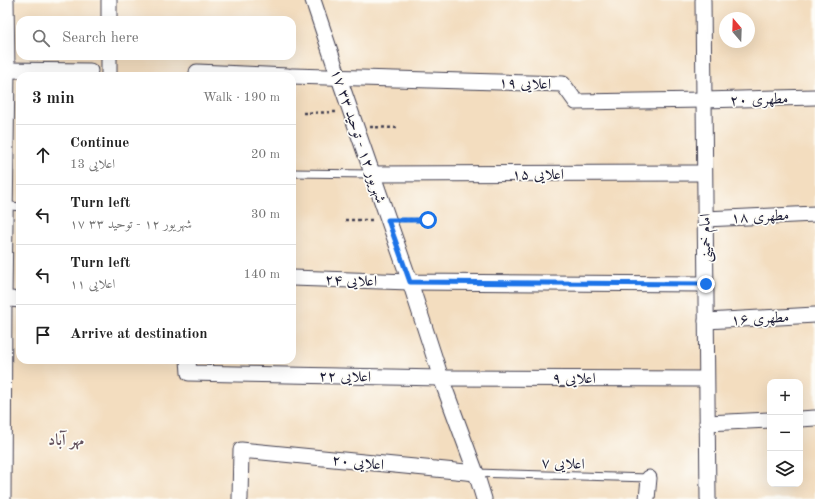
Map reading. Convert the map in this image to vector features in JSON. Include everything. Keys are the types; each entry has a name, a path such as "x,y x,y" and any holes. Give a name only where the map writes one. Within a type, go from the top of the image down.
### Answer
{"street":[{"path":"0,499 0,460 7,299 1,265 11,206 4,70 3,0"},
{"path":"109,0 109,16"},
{"name":"۱۷ شهریور ۱۲ - توحید ۳۳","path":"313,0 410,282 441,378 484,499"},
{"name":"امام خمینی","path":"703,0 708,499"},
{"path":"109,60 109,72"},
{"path":"4,70 90,70"},
{"path":"296,76 339,78"},
{"name":"اعلایی ۱۹","path":"339,78 562,84 576,102 704,100"},
{"name":"مطهری ۲۰","path":"704,100 815,97"},
{"name":"اعلایی ۱۵","path":"372,174 704,173"},
{"name":"مطهری ۱۸","path":"705,219 815,214"},
{"name":"اعلایی ۲۴","path":"296,278 410,282 706,284"},
{"name":"مطهری ۱۶","path":"706,321 815,315"},
{"name":"اعلایی ۲۲","path":"188,364 189,373 441,378"},
{"name":"اعلایی ۹","path":"441,378 706,379"},
{"path":"803,419 815,418"},
{"path":"707,423 767,420"},
{"name":"اعلایی ۲۰","path":"240,499 241,450 476,473"},
{"path":"647,499 649,478"}],"lane":[{"path":"296,173 372,174"},
{"name":"اعلایی ۷","path":"476,473 649,478"}],"path":[{"path":"303,113 351,112"},
{"path":"356,127 398,128"},
{"path":"345,220 428,220"}],"district":[{"name":"مهر آباد","path":"66,439"}],"route":[{"path":"428,220 388,220 410,282 706,284"}]}
